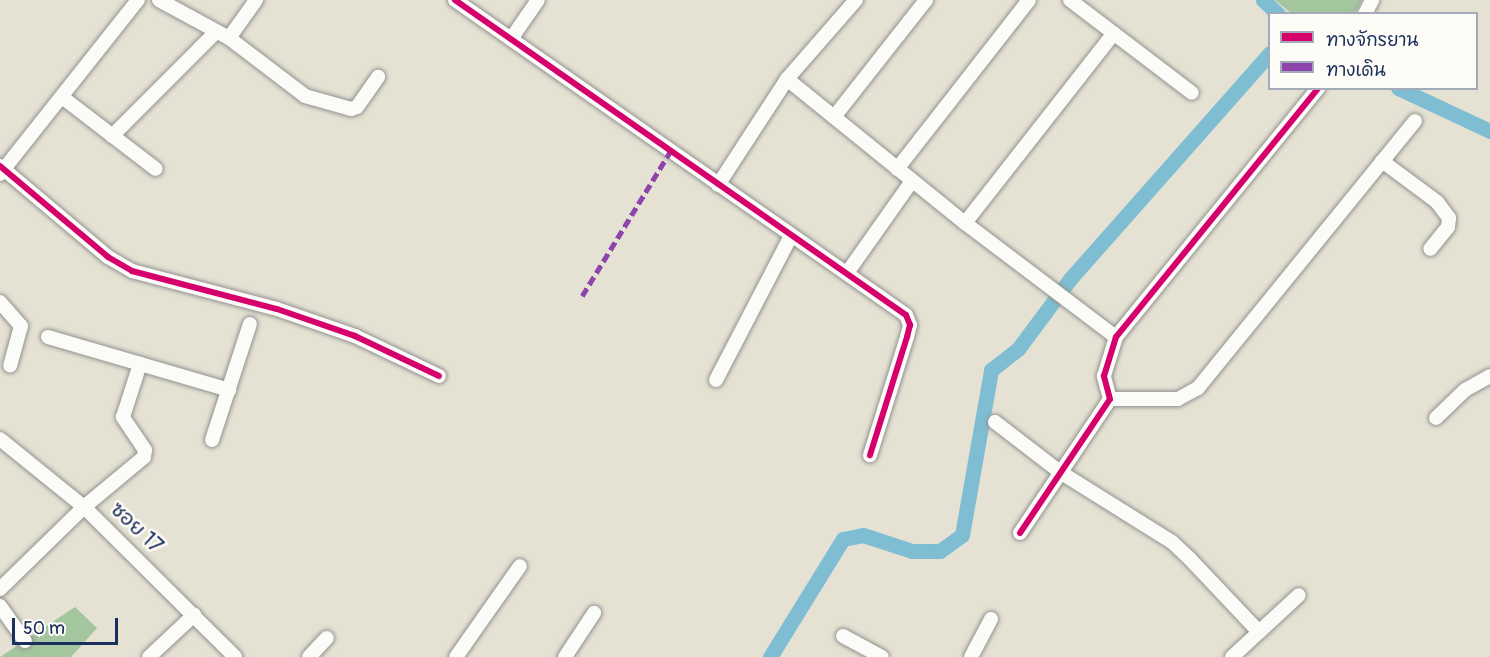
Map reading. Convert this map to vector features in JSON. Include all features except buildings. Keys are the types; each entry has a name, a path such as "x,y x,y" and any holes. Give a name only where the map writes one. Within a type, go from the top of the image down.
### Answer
{"street":[{"path":"138,0 1,170 108,257 132,271 277,309 355,336 439,376"},
{"path":"159,0 222,35 305,96 351,109 357,107 378,77"},
{"path":"112,135 222,35 256,0"},
{"path":"455,0 791,236 897,307 910,325 870,455"},
{"path":"511,39 538,0"},
{"path":"718,185 787,79 856,0"},
{"path":"834,117 926,0"},
{"path":"897,169 1029,0"},
{"path":"1070,0 1192,93"},
{"path":"965,223 1114,33"},
{"path":"787,79 965,223 1116,337"},
{"path":"1020,533 1110,399 1104,376 1116,337 1316,90"},
{"path":"62,97 156,169"},
{"path":"1110,399 1190,396 1414,121"},
{"path":"1382,161 1437,202 1449,218 1448,227 1430,249"},
{"path":"848,273 912,181"},
{"path":"716,380 791,236"},
{"path":"0,302 21,326 10,366"},
{"path":"212,440 250,324"},
{"path":"48,337 229,390"},
{"path":"0,589 84,507 144,457 145,450 123,417 140,364"},
{"path":"1436,418 1465,390 1490,376"},
{"path":"995,422 1060,472 1172,542 1259,632"},
{"name":"ซอย 17","path":"0,439 84,507 195,615 234,657"},
{"path":"456,657 520,566"},
{"path":"1232,657 1299,595"},
{"path":"0,606 25,641"},
{"path":"564,657 594,613"},
{"path":"149,657 195,615"},
{"path":"971,657 991,618"},
{"path":"843,636 882,657"},
{"path":"309,657 327,638"}],"green space":[{"path":"1275,0 1362,0 1356,12 1290,12"},
{"path":"75,607 97,628 71,657 0,657"}],"waterway":[{"path":"1263,0 1276,12"},
{"path":"770,657 843,539 863,535 912,551 940,551 962,535 991,370 1018,349 1070,279 1268,55"},
{"path":"1402,90 1490,131"}],"marked path":[{"path":"582,296 670,152"}],"cycle path":[{"path":"455,0 906,315 910,325 907,337 870,455"},
{"path":"1020,533 1110,399 1104,376 1116,337 1316,90"},
{"path":"0,166 108,257 132,271 277,309 355,336 439,376"}]}
